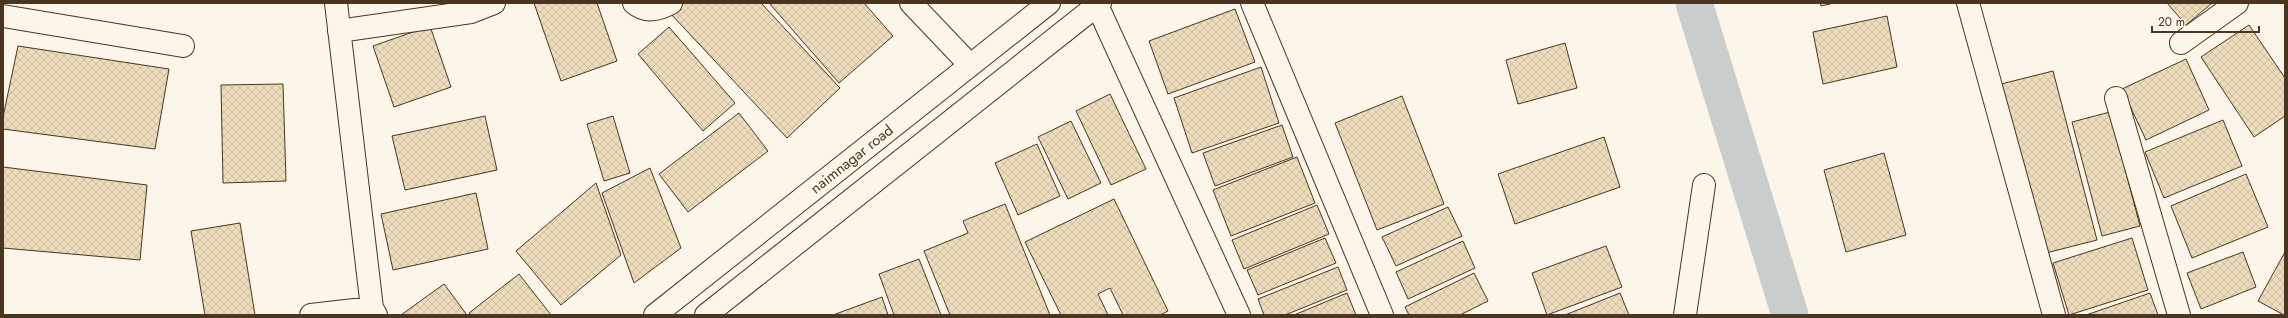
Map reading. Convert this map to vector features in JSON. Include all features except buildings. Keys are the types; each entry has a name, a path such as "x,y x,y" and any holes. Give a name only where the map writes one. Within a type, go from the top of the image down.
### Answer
{"main road":[{"path":"311,315 374,312 336,3"},
{"path":"339,30 471,12 494,3"},
{"path":"634,3 640,9 659,10 671,3"},
{"path":"911,3 970,65"},
{"name":"naimnagar road","path":"655,315 1049,3"},
{"path":"1252,3 1382,315"},
{"path":"1968,3 2054,315"},
{"path":"2181,44 2237,3"},
{"path":"706,315 1099,4 1238,315"},
{"path":"3,16 184,46"},
{"path":"2116,98 2179,315"},
{"path":"1686,315 1704,185"}],"waterway":[{"path":"1694,3 1790,315"}]}
